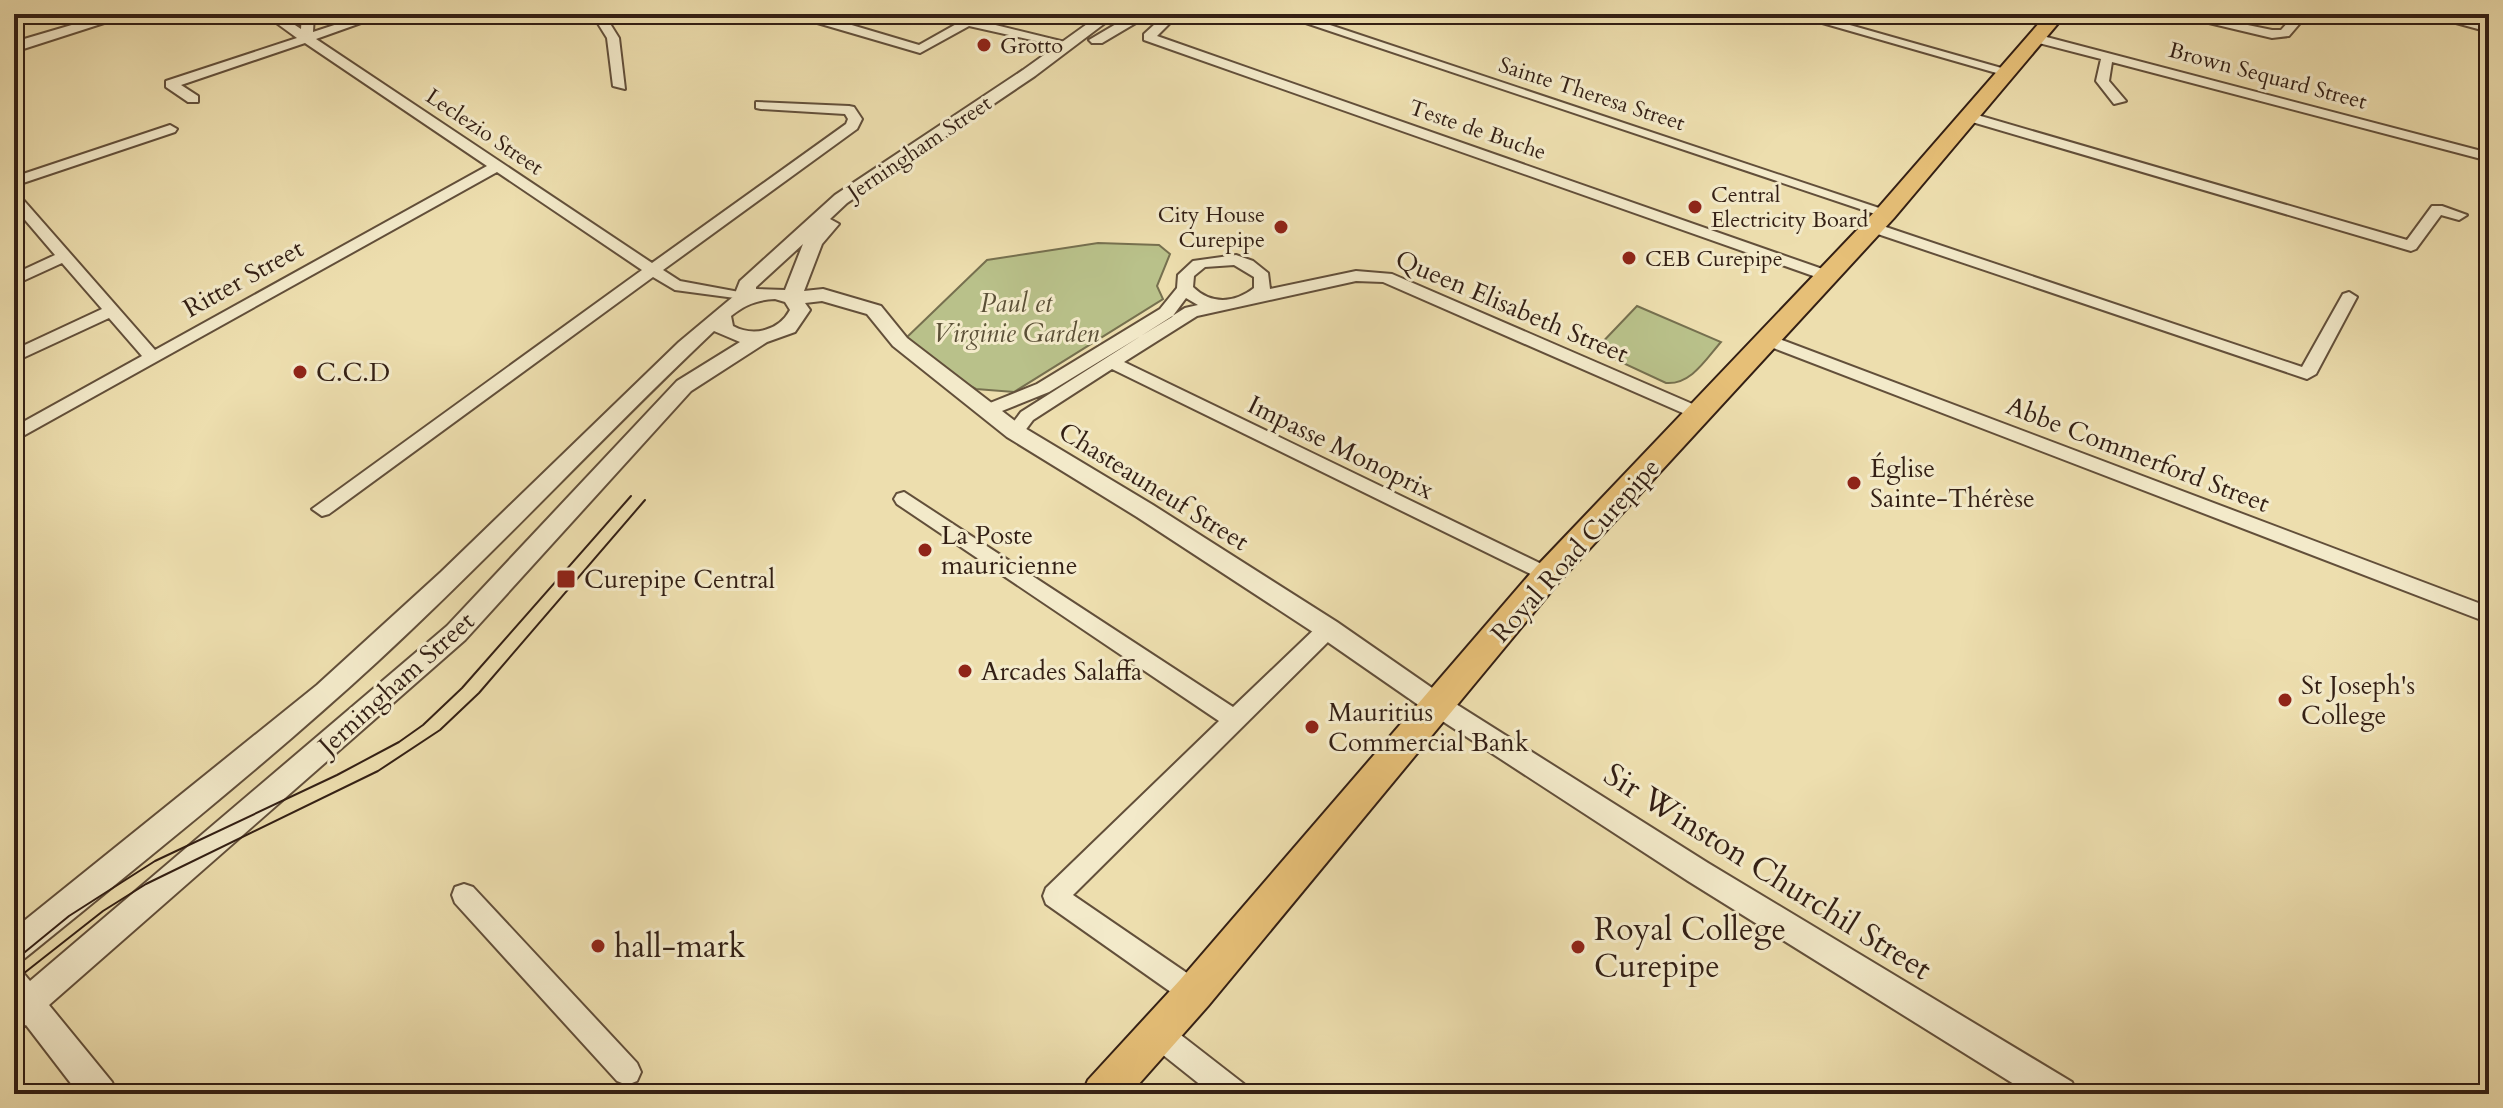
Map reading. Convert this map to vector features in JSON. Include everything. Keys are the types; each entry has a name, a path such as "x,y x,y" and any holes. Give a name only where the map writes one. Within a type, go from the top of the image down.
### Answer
{"main road":[{"name":"Royal Road Curepipe","path":"1103,1094 1194,993 1547,575 1879,220 2057,14"}],"street":[{"path":"14,47 125,14"},
{"name":"Leclezio Street","path":"270,14 675,285 744,297"},
{"path":"306,38 308,14"},
{"path":"193,99 171,84 380,14"},
{"path":"598,14 613,38 620,86"},
{"name":"Jerningham Street","path":"14,948 212,788 367,656 458,571 686,346 721,317 729,306 744,297 747,285 825,212 1110,14"},
{"name":"Jerningham Street","path":"19,1001 456,633 684,386 762,337 784,330 795,308 813,242 837,219 880,186 1044,78 1111,29 1144,14"},
{"name":"Teste de Buche","path":"1173,14 1148,37 1825,275"},
{"name":"Sainte Theresa Street","path":"1285,14 1879,220 2307,374 2349,297"},
{"path":"1310,22 1325,14"},
{"path":"1797,14 2005,71"},
{"path":"2177,14 2272,34 2285,33 2295,22"},
{"path":"2429,14 2489,28"},
{"path":"818,19 920,49 967,22 1067,44"},
{"name":"Brown Sequard Street","path":"2035,38 2489,157"},
{"path":"2109,56 2100,71 2101,83 2119,101"},
{"path":"322,509 852,126 855,119 849,110 761,105"},
{"path":"1967,116 2411,246 2437,209 2459,215"},
{"path":"14,182 170,129"},
{"name":"Ritter Street","path":"14,435 498,166"},
{"path":"14,198 153,358"},
{"path":"14,280 65,256"},
{"path":"1219,305 1197,300 1185,288 1184,282 1191,269 1211,261 1247,264 1262,276 1310,285"},
{"path":"1255,297 1262,290 1262,276"},
{"name":"Queen Elisabeth Street","path":"1015,432 1027,416 1191,312 1356,276 1386,277 1698,413"},
{"path":"986,411 1043,388 1142,328 1166,313 1185,288"},
{"path":"744,297 770,292 795,308"},
{"name":"Chasteauneuf Street","path":"795,308 800,312 817,305 850,303 874,310 900,342 1015,432 1328,629 1439,706"},
{"path":"14,357 112,311"},
{"path":"721,317 723,329 730,334 762,337"},
{"name":"Abbe Commerford Street","path":"1769,340 2489,615"},
{"name":"Impasse Monoprix","path":"1113,363 1547,575"},
{"path":"904,499 1235,720"},
{"path":"1194,993 1055,896 1328,629"},
{"name":"Sir Winston Churchil Street","path":"1439,706 1698,872 2060,1094"},
{"path":"464,895 627,1072"},
{"path":"19,1001 100,1094"},
{"path":"1158,1034 1234,1094"}],"green space":[{"name":"Paul et Virginie Garden","path":"1098,243 1159,245 1170,254 1157,286 1163,299 1014,392 976,389 937,368 905,339 987,260"},
{"path":"1637,306 1721,342 1697,370 1675,383 1666,383 1595,350"}],"tram line":[{"path":"14,961 69,916 155,861 337,775 399,742 423,725 462,688 631,496"},
{"path":"14,981 103,911 146,884 378,771 440,730 479,693 645,500"}],"place":[{"name":"Grotto","path":"984,45"},
{"name":"Central Electricity Board","path":"1695,207"},
{"name":"City House Curepipe","path":"1281,227"},
{"name":"CEB Curepipe","path":"1629,258"},
{"name":"C.C.D","path":"300,372"},
{"name":"Église Sainte-Thérèse","path":"1854,483"},
{"name":"La Poste mauricienne","path":"925,550"},
{"name":"Curepipe Central","path":"566,579"},
{"name":"Arcades Salaffa","path":"965,671"},
{"name":"St Joseph's College","path":"2285,700"},
{"name":"Mauritius Commercial Bank","path":"1312,727"},
{"name":"hall-mark","path":"598,946"},
{"name":"Royal College Curepipe","path":"1578,947"}]}
